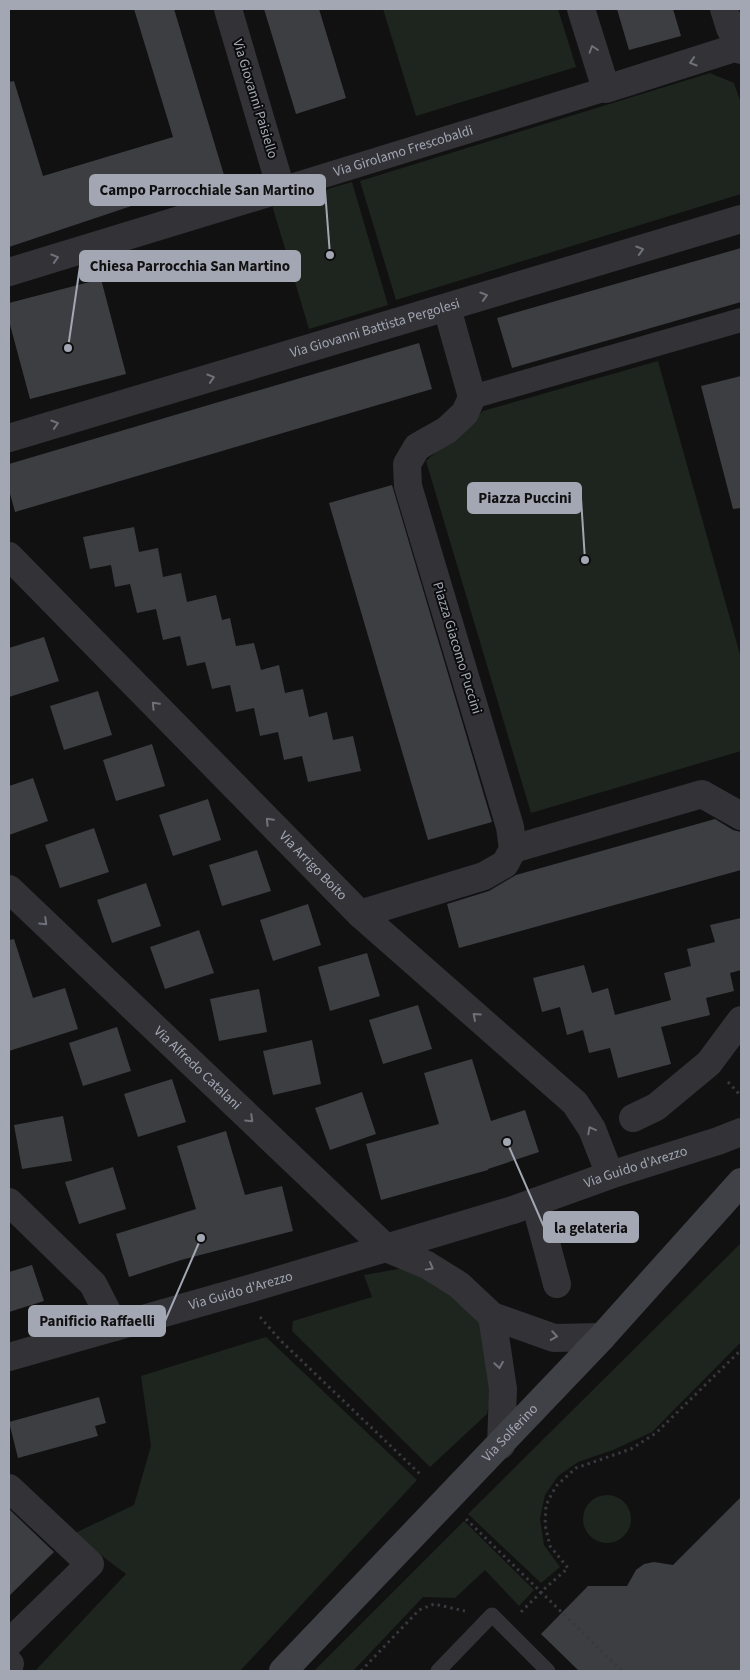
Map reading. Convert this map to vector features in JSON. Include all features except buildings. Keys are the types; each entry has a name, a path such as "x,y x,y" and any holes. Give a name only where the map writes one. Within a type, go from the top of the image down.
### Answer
{"main road":[{"name":"Via Solferino","path":"284,1671 602,1337 739,1187"}],"street":[{"name":"Via Giovanni Paisiello","path":"228,9 281,189"},
{"path":"581,9 606,89"},
{"path":"724,9 730,28 741,48"},
{"name":"Via Girolamo Frescobaldi","path":"9,272 741,48"},
{"name":"Via Giovanni Battista Pergolesi","path":"9,438 741,219"},
{"path":"447,308 472,398 741,320"},
{"name":"Piazza Giacomo Puccini","path":"472,398 465,413 447,430 418,447 407,464 408,486 510,827 513,849"},
{"name":"Via Arrigo Boito","path":"9,556 360,914 575,1103 592,1129 610,1175"},
{"path":"360,914 484,876 505,864 513,849 702,794 741,816"},
{"name":"Via Alfredo Catalani","path":"9,888 386,1248"},
{"path":"633,1118 656,1107 709,1063 741,1020"},
{"name":"Via Guido d'Arezzo","path":"9,1357 386,1248 535,1202 741,1132"},
{"path":"9,1202 93,1284 115,1327"},
{"path":"535,1202 557,1284"},
{"path":"386,1248 427,1265 459,1285 492,1316 554,1338 602,1337"},
{"path":"492,1316 503,1389 501,1444"},
{"path":"9,1488 90,1564 9,1643"}],"lane":[{"path":"438,1671 492,1615 548,1671"}],"path":[{"path":"260,1317 281,1341 421,1475"},
{"path":"505,1628 568,1568 550,1546 545,1525 546,1505 556,1486 576,1468 631,1449 656,1433 741,1350"},
{"path":"464,1516 622,1671"},
{"path":"361,1671 418,1610 434,1604 492,1615"}],"shaded area":[{"path":"383,9 558,9 576,67 416,116"},
{"path":"710,73 734,83 741,103 741,194 396,300 360,181"},
{"path":"352,182 388,305 309,329 272,205"},
{"path":"658,361 741,658 741,751 531,813 426,461 483,411"},
{"path":"741,1243 741,1342 652,1432 613,1450 578,1462 558,1476 545,1495 540,1519 544,1545 560,1567 541,1583 468,1514"},
{"path":"404,1268 430,1277 488,1319 495,1381 487,1414 430,1467 292,1331 293,1321 372,1297 364,1275"},
{"path":"266,1337 417,1480 240,1671 35,1671 126,1574 73,1534 134,1505 151,1446 141,1376"},
{"path":"607,1495 616,1497 624,1502 629,1510 631,1519 629,1528 624,1536 616,1541 607,1543 598,1541 590,1536 585,1528 583,1519 585,1510 590,1502 598,1497"},
{"path":"464,1521 534,1590 519,1606 485,1570 455,1598 423,1597 353,1671 314,1671"}],"place":[{"name":"Campo Parrocchiale San Martino","path":"330,255"},
{"name":"Chiesa Parrocchia San Martino","path":"68,348"},
{"name":"Piazza Puccini","path":"585,560"},
{"name":"la gelateria","path":"507,1142"},
{"name":"Panificio Raffaelli","path":"201,1238"}]}
